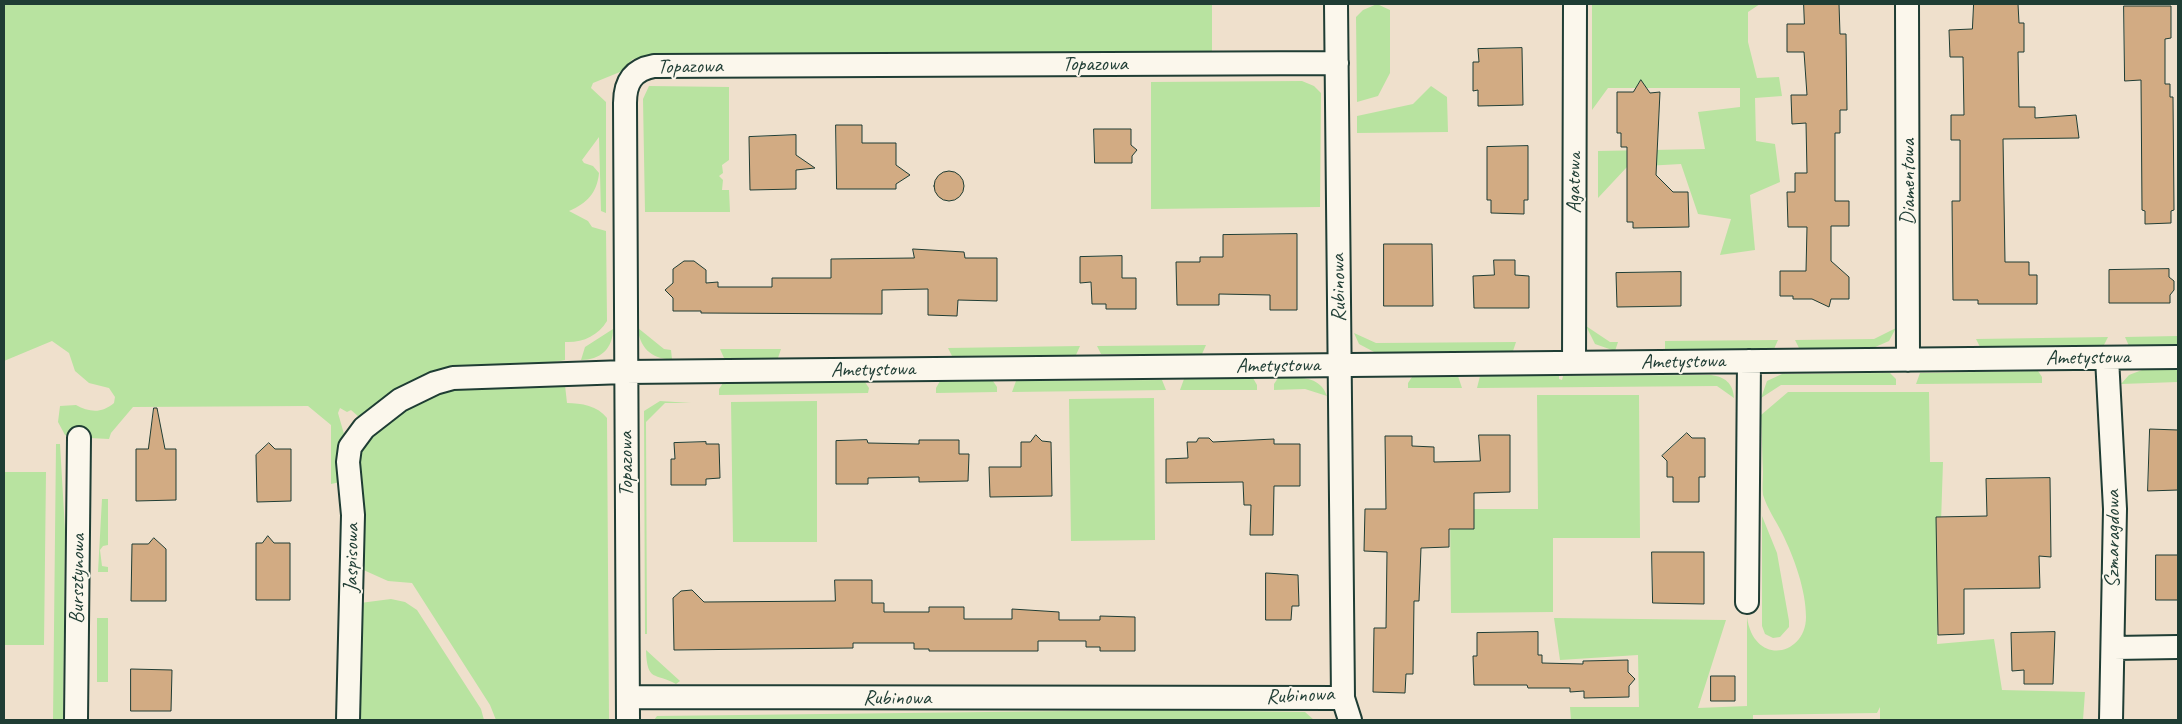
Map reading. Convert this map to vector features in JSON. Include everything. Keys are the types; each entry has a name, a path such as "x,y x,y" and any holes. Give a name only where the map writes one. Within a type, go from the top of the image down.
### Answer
{"street":[{"name":"Rubinowa","path":"628,697 1342,698 1336,4"},
{"name":"Agatowa","path":"1574,363 1575,4"},
{"name":"Diamentowa","path":"1907,4 1908,360"},
{"name":"Topazowa","path":"628,720 625,88 631,78 644,69 654,66 1337,63"},
{"name":"Ametystowa","path":"386,410 417,390 453,378 476,376 625,372 2178,357"},
{"name":"Szmaragdowa","path":"2107,358 2115,510 2114,648 2110,720"},
{"path":"1747,602 1749,362"},
{"name":"Jaspisowa","path":"348,720 353,515 348,455 358,434 386,410"},
{"name":"Bursztynowa","path":"76,720 79,438"},
{"path":"2114,648 2178,647"},
{"path":"1342,698 1350,720"}],"green space":[{"path":"4,4 1212,4 1212,53 646,57 633,59 620,72 593,83 591,88 606,102 606,213 601,211 599,137 582,160 584,163 593,166 599,173 596,186 586,201 569,211 588,221 592,227 606,231 607,321 599,331 589,338 565,342 565,360 545,364 478,367 360,418 351,410 347,412 340,408 338,413 344,434 340,482 331,484 331,425 308,406 133,407 111,433 109,439 70,437 65,435 58,422 60,406 76,405 95,411 104,409 114,403 115,397 109,388 89,383 75,371 69,353 52,341 4,361"},
{"path":"1377,4 1390,10 1390,73 1378,96 1357,102 1356,17 1363,10"},
{"path":"1592,4 1760,4 1748,12 1748,42 1757,78 1779,77 1782,96 1755,98 1756,141 1775,144 1780,182 1750,195 1755,250 1720,255 1731,219 1698,214 1681,164 1627,167 1598,198 1598,151 1705,149 1698,112 1740,107 1740,88 1608,88 1592,110"},
{"path":"1302,81 1314,86 1321,93 1320,207 1151,209 1151,82"},
{"path":"649,86 729,87 729,160 722,165 723,173 719,176 723,180 722,190 729,190 730,212 645,212 643,99"},
{"path":"1431,86 1447,97 1448,132 1357,133 1357,116 1413,104"},
{"path":"1586,326 1610,342 1618,342 1615,351 1595,344"},
{"path":"638,328 664,349 671,350 672,359 658,357 648,351 641,341"},
{"path":"1896,328 1889,341 1873,348 1799,348 1795,340 1874,339"},
{"path":"613,329 611,342 604,352 594,358 581,360 585,347"},
{"path":"1354,333 1376,343 1516,342 1513,351 1376,353 1359,344"},
{"path":"2178,336 2178,345 2129,346 2125,337"},
{"path":"2108,337 2104,345 1980,347 1976,339"},
{"path":"1778,340 1774,349 1665,350 1665,341"},
{"path":"1206,345 1202,354 1101,354 1097,346"},
{"path":"1080,346 1076,355 952,356 948,348"},
{"path":"720,349 781,349 778,358 724,358"},
{"path":"2142,370 2178,370 2178,382 2121,384 2129,375"},
{"path":"2038,371 2042,377 2042,383 1916,384 1920,373"},
{"path":"1890,373 1896,379 1896,385 1781,385 1761,398 1767,381 1782,374"},
{"path":"1711,375 1724,379 1730,385 1734,398 1717,386 1477,388 1480,376 1559,376 1559,379 1562,380 1563,376"},
{"path":"1458,376 1462,388 1408,388 1408,383 1412,377"},
{"path":"1253,378 1257,385 1257,390 1180,390 1184,379"},
{"path":"1278,378 1300,378 1313,381 1319,384 1327,396 1305,389 1274,390 1274,384"},
{"path":"1162,380 1166,390 1012,392 1016,381"},
{"path":"940,381 993,381 997,387 997,392 936,393 936,388"},
{"path":"865,382 869,388 868,393 719,395 719,389 723,383"},
{"path":"460,384 565,385 567,403 589,406 607,418 609,720 496,720 490,705 412,583 388,581 359,568 361,448 384,425 406,409"},
{"path":"1788,392 1929,392 1930,462 1943,462 1937,644 1994,639 2002,690 2085,692 2083,720 1880,720 1880,707 1877,713 1753,715 1753,720 1571,720 1570,707 1639,707 1638,655 1560,660 1554,618 1726,620 1698,708 1747,706 1747,617 1752,633 1759,644 1769,649 1779,650 1789,647 1798,640 1804,630 1806,617 1802,585 1791,552 1763,495 1761,415"},
{"path":"1537,395 1639,395 1640,538 1553,538 1553,612 1451,613 1450,509 1538,509"},
{"path":"1154,398 1155,540 1071,541 1069,399"},
{"path":"660,401 691,403 665,403 646,422 647,634 645,634 644,411"},
{"path":"817,401 817,542 733,542 731,402"},
{"path":"56,444 60,444 65,530 63,720 53,720"},
{"path":"4,472 46,472 44,645 4,645"},
{"path":"102,499 108,499 108,545 103,546 100,550 102,566 108,567 108,572 98,572"},
{"path":"1762,516 1777,553 1789,621 1789,627 1780,637 1773,638 1765,634 1762,626"},
{"path":"391,599 405,602 417,610 481,709 484,720 356,720 360,603"},
{"path":"97,618 108,618 108,682 97,682"},
{"path":"646,650 680,681 676,684 650,672"},
{"path":"1153,710 1305,712 1314,720 654,720 657,716"}],"building":[{"path":"1804,4 1839,4 1840,34 1846,34 1847,110 1840,110 1840,133 1835,133 1835,201 1849,201 1849,226 1831,226 1831,261 1849,277 1849,299 1831,299 1829,307 1812,299 1793,299 1793,296 1780,296 1780,271 1806,271 1807,227 1788,227 1787,192 1795,192 1795,173 1807,173 1806,123 1792,124 1791,95 1807,95 1804,52 1787,52 1787,24 1804,24"},
{"path":"1974,4 2018,4 2019,23 2024,23 2024,52 2018,52 2019,107 2035,107 2035,118 2076,115 2079,138 2003,139 2005,262 2029,262 2029,275 2037,275 2037,304 1978,304 1978,300 1953,300 1952,201 1960,201 1960,140 1951,140 1951,115 1964,115 1963,57 1950,57 1949,30 1972,29"},
{"path":"2124,6 2171,6 2171,38 2165,39 2165,84 2170,84 2170,97 2173,97 2174,210 2171,211 2171,223 2145,224 2145,211 2142,210 2141,80 2125,81"},
{"path":"1522,48 1523,105 1478,106 1478,90 1473,91 1473,62 1479,62 1478,49"},
{"path":"1641,80 1650,93 1660,92 1656,175 1673,192 1688,192 1689,227 1633,228 1633,222 1627,222 1627,147 1621,147 1621,133 1617,133 1617,92 1633,92"},
{"path":"836,125 862,125 862,143 896,143 896,165 910,175 896,184 896,189 837,189"},
{"path":"1094,129 1131,129 1131,145 1137,150 1132,156 1132,163 1095,163"},
{"path":"796,135 796,155 815,168 796,170 796,189 750,190 749,137"},
{"path":"1528,146 1528,200 1524,200 1524,214 1491,213 1491,200 1487,200 1487,147"},
{"path":"949,171 960,175 964,186 960,197 949,201 938,197 934,186 938,175"},
{"path":"1297,234 1297,310 1270,310 1270,295 1219,294 1219,305 1177,305 1176,262 1200,262 1200,257 1223,257 1223,235"},
{"path":"1384,244 1432,244 1433,306 1384,306"},
{"path":"913,249 964,252 965,258 997,258 997,301 958,300 957,316 928,315 928,289 882,290 882,314 701,313 701,311 673,311 673,298 665,290 673,283 673,269 684,261 694,261 706,270 706,283 718,282 718,287 772,287 772,278 831,278 831,259 914,258"},
{"path":"1122,256 1122,278 1136,278 1136,309 1106,309 1106,304 1092,304 1091,282 1080,283 1080,257"},
{"path":"1494,260 1515,260 1515,275 1529,276 1529,308 1474,308 1473,276 1494,275"},
{"path":"2169,269 2169,277 2174,281 2174,290 2170,295 2170,303 2109,303 2109,270"},
{"path":"1681,272 1681,306 1617,307 1616,273"},
{"path":"154,408 157,408 165,449 176,449 176,500 136,501 136,449 148,449"},
{"path":"2150,429 2178,430 2178,490 2148,491"},
{"path":"1687,433 1692,438 1705,438 1705,477 1699,477 1699,502 1673,502 1673,477 1667,477 1667,461 1662,456"},
{"path":"1036,435 1042,441 1051,442 1052,496 990,497 989,467 1021,467 1021,442 1030,442"},
{"path":"1479,435 1510,435 1510,492 1474,493 1474,529 1449,529 1449,547 1421,548 1419,601 1414,601 1413,674 1406,674 1405,693 1373,692 1374,628 1386,628 1387,552 1364,551 1365,509 1386,509 1385,436 1412,436 1412,446 1434,447 1434,462 1480,461"},
{"path":"1199,438 1209,438 1213,442 1274,439 1274,444 1300,444 1300,486 1274,486 1273,535 1250,535 1251,505 1244,505 1243,482 1166,483 1166,459 1188,458 1187,442 1196,442"},
{"path":"867,440 868,443 919,444 919,440 959,440 959,454 969,454 968,481 919,482 919,477 868,478 868,484 836,484 836,441"},
{"path":"706,442 706,444 719,444 720,478 706,479 706,485 671,485 671,459 675,459 674,443"},
{"path":"269,443 275,449 291,449 291,501 257,502 256,455"},
{"path":"2050,478 2051,557 2039,556 2040,588 1964,589 1964,634 1938,635 1936,517 1987,516 1986,479"},
{"path":"268,536 274,543 290,543 290,600 256,600 256,543 262,543"},
{"path":"154,538 166,549 166,601 131,601 132,544 148,544"},
{"path":"1652,552 1704,552 1704,604 1653,603"},
{"path":"2156,555 2178,555 2178,600 2156,600"},
{"path":"1266,573 1298,575 1299,606 1292,606 1291,620 1266,620"},
{"path":"835,580 872,580 872,603 884,603 884,612 929,612 929,607 964,607 964,619 1012,619 1012,609 1059,612 1059,620 1100,620 1100,616 1135,617 1135,651 1100,651 1100,647 1086,647 1086,641 1038,641 1038,651 929,651 929,649 914,649 914,643 853,643 853,648 674,650 673,598 681,591 692,590 704,602 835,601"},
{"path":"1538,632 1538,655 1542,655 1542,663 1583,664 1583,661 1628,660 1628,672 1635,679 1629,686 1629,697 1584,698 1584,691 1570,692 1570,688 1528,688 1527,685 1474,685 1473,656 1477,656 1477,633"},
{"path":"2055,632 2053,684 2024,684 2024,670 2012,671 2011,633"},
{"path":"131,669 172,670 171,711 131,711"},
{"path":"1711,676 1735,676 1735,701 1711,701"}]}
